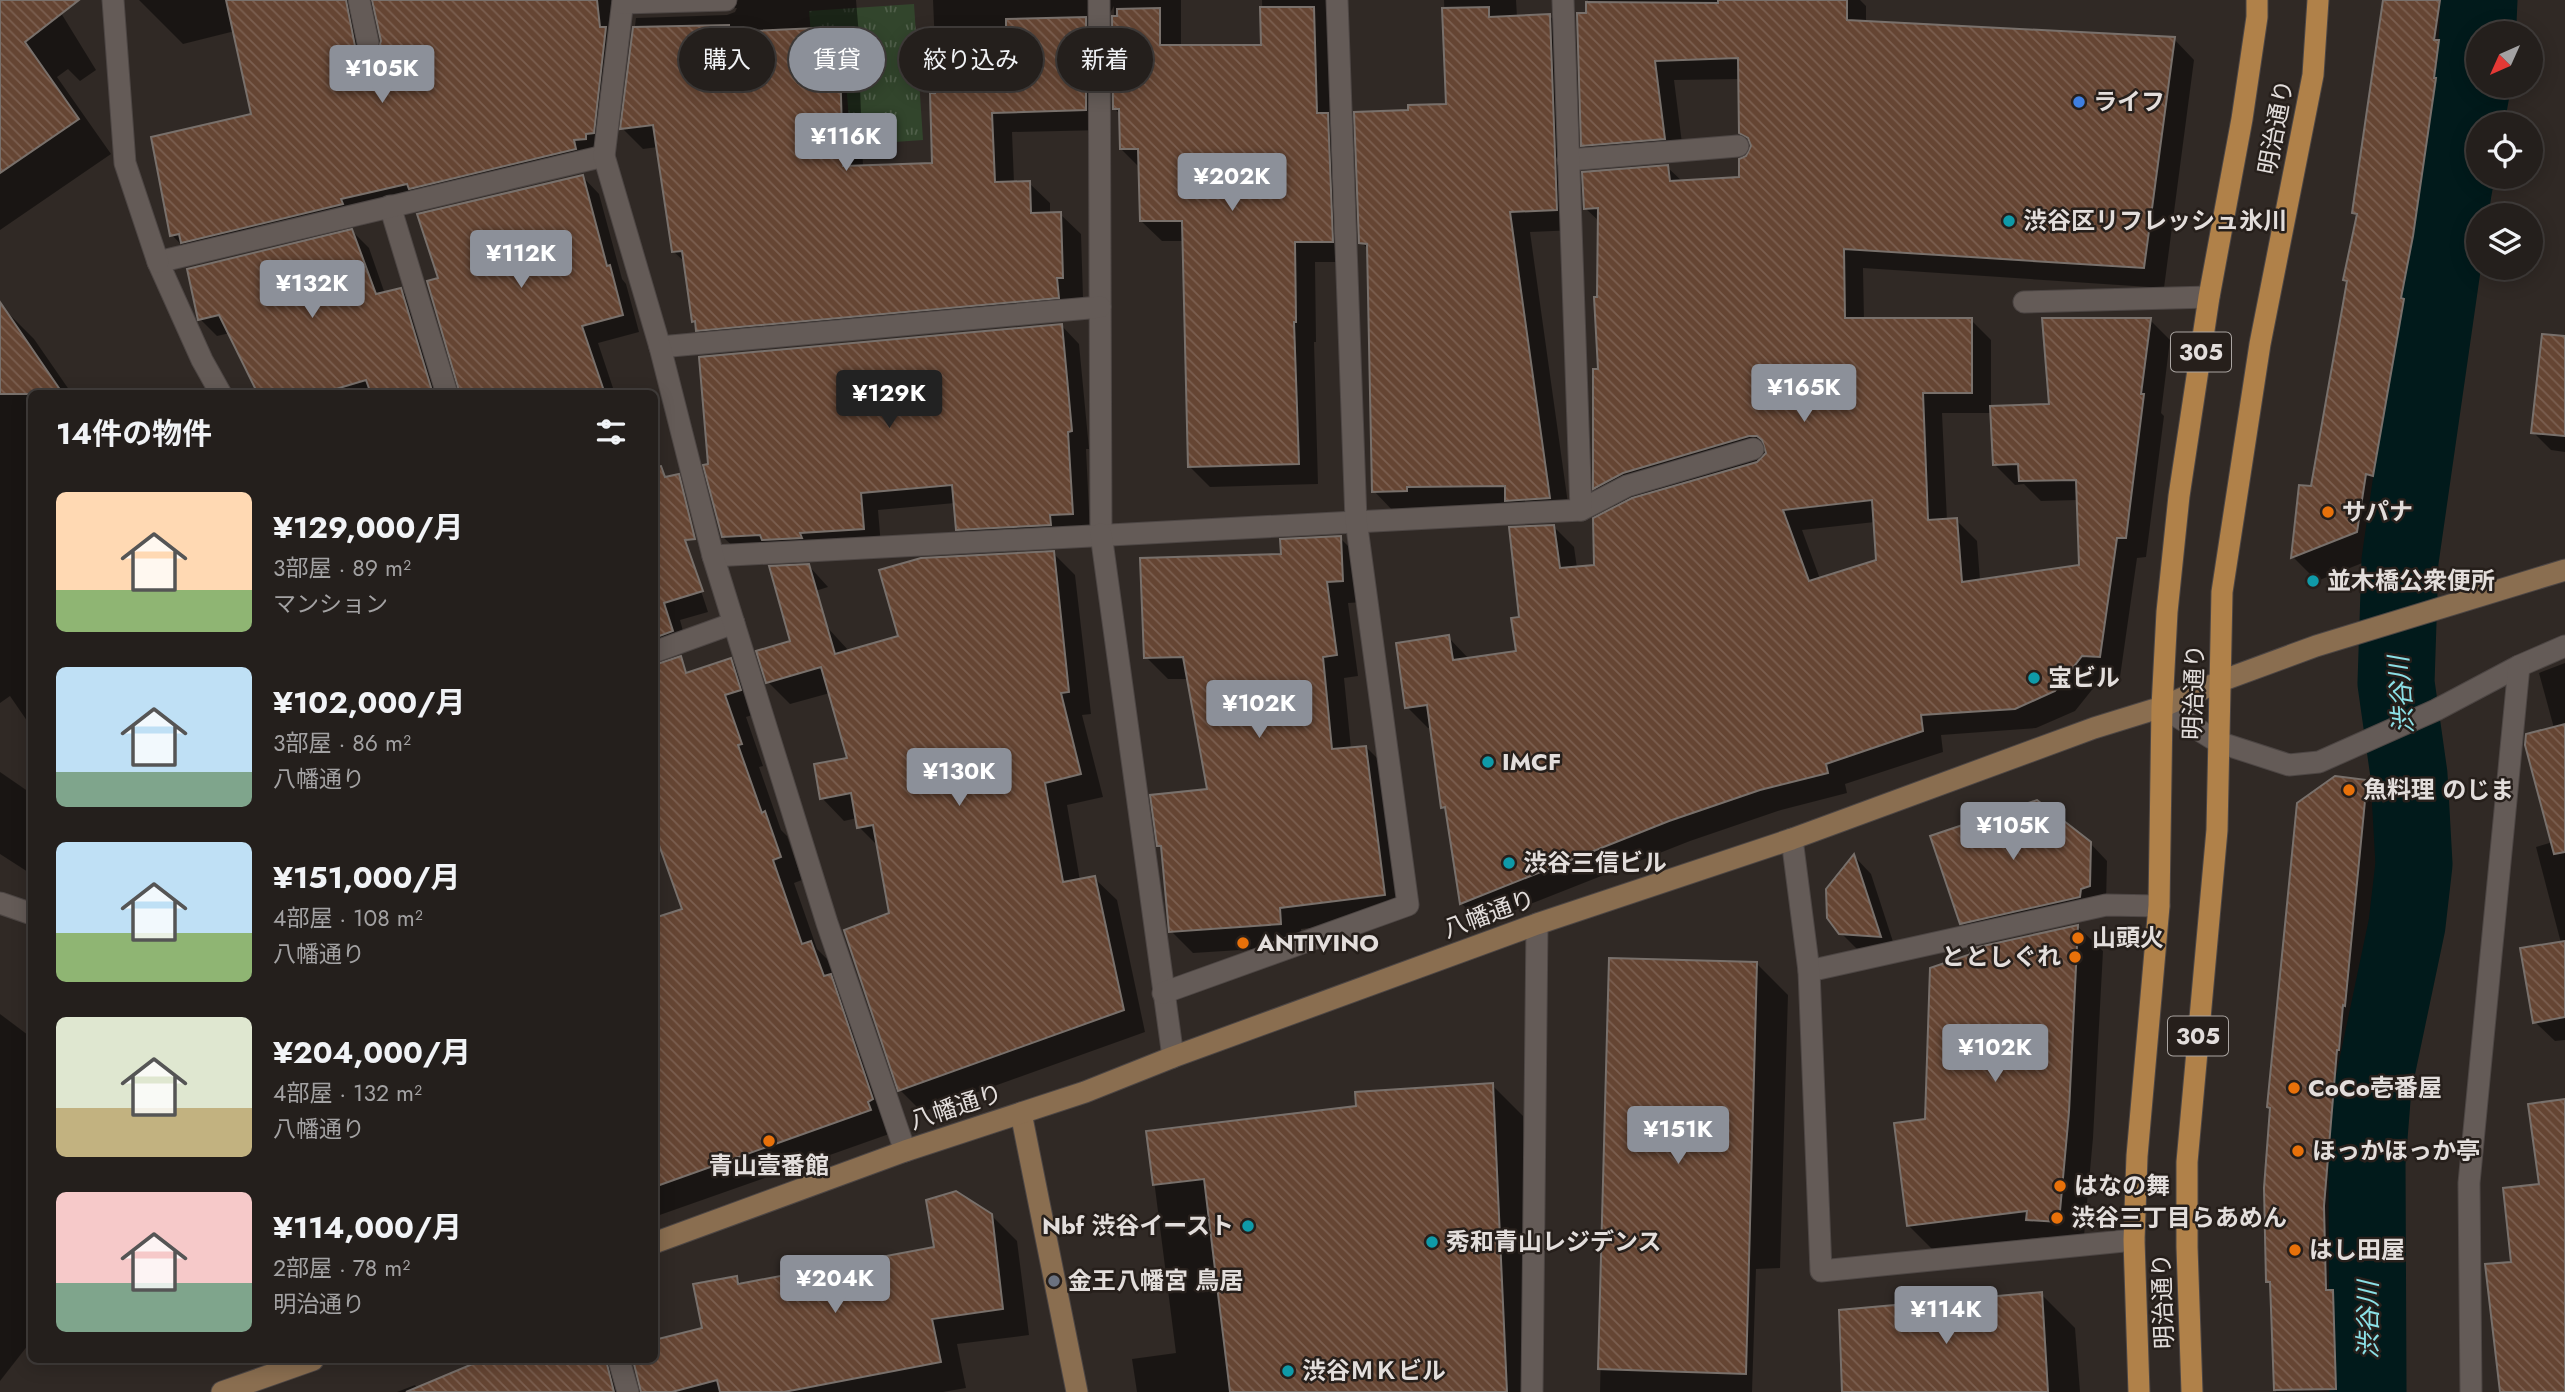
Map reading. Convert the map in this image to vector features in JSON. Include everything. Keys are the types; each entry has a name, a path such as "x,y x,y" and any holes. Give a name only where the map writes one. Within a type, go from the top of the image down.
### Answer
{"main road":[{"name":"明治通り","path":"2139,1392 2134,1240 2137,1156 2159,906 2162,707 2167,611 2179,496 2209,297 2258,18 2257,0"},
{"name":"明治通り","path":"2192,1392 2187,1162 2217,830 2222,592 2260,344 2313,75 2318,0"}],"street":[{"path":"113,0 125,163 158,262 202,360 219,390"},
{"path":"359,0 369,43"},
{"path":"726,0 623,2 604,156 660,347 713,556 827,923 905,1152"},
{"path":"1099,0 1101,534 1172,1058"},
{"path":"1163,993 1408,905 1356,520 1337,0"},
{"path":"1563,0 1581,510"},
{"path":"1568,160 1738,146"},
{"path":"158,262 604,156"},
{"path":"390,206 446,390"},
{"path":"2024,302 2209,297"},
{"path":"660,347 1100,307"},
{"path":"713,556 1581,510 1627,486 1753,449"},
{"name":"八幡通り","path":"658,1242 905,1152 1085,1092 1537,924 1792,839 2094,729 2162,707 2221,681 2342,638 2565,570"},
{"path":"658,651 734,623"},
{"path":"2162,707 2218,742 2289,765 2319,762 2565,646"},
{"path":"2471,1392 2469,1183 2519,666"},
{"path":"1792,839 1809,971 1821,1272 2134,1240"},
{"path":"0,903 28,913"},
{"path":"1809,971 2106,905 2159,906"},
{"path":"1532,1392 1537,924"},
{"path":"1021,1113 1077,1392"},
{"path":"222,1392 304,1363"},
{"path":"620,1363 628,1392"}],"green space":[{"path":"914,4 916,28 899,28 899,91 920,91 923,140 851,145 847,91 885,91 885,28 811,28 809,11"}],"building":[{"path":"0,0 79,0 25,42 79,119 0,173"},
{"path":"226,0 346,0 355,46 363,55 370,56 377,52 381,41 372,0 597,0 600,27 606,27 594,133 586,134 586,139 574,140 576,149 409,189 407,184 341,199 343,204 181,243 179,234 170,236 151,137 251,114"},
{"path":"1718,0 1847,0 1847,20 2175,37 2144,268 1844,249 1845,318 1972,318 1972,393 1923,393 1928,520 1957,518 1962,582 2079,565 2076,480 2019,481 2018,464 1993,465 1990,406 2049,404 2042,318 2151,318 2126,538 2117,538 2100,657 2082,656 2055,691 2015,709 1921,715 1923,731 1826,764 1828,773 1760,790 1669,821 1460,904 1445,807 1441,808 1427,705 1405,708 1396,643 1449,635 1453,660 1516,651 1511,618 1519,617 1509,527 1554,525 1560,568 1594,565 1593,518 1632,498 1757,462 1766,453 1762,440 1757,436 1749,436 1623,473 1593,489 1593,369 1598,369 1594,297 1597,297 1598,208 1584,209 1582,172 1668,165 1670,181 1739,177 1739,159 1746,156 1751,146 1748,138 1739,133 1738,58 1655,61 1665,139 1581,146 1577,13 1586,13 1586,2 1718,3","holes":["1872,500 1876,560 1809,581 1783,510"]},
{"path":"2383,0 2440,0 2434,40 2439,40 2436,78 2413,236 2401,298 2404,299 2373,476 2366,474 2357,532 2291,558 2299,485 2311,486 2347,281 2343,280 2357,214 2352,213"},
{"path":"1260,7 1314,7 1317,113 1328,113 1333,242 1295,242 1294,322 1299,464 1188,467 1182,221 1140,221 1138,149 1120,149 1119,109 1113,109 1113,91 1153,91 1153,28 1112,28 1112,16 1117,16 1117,9 1160,8 1160,45 1261,45"},
{"path":"1489,7 1489,17 1550,14 1557,210 1510,212 1550,498 1505,501 1505,486 1407,487 1407,491 1372,492 1367,244 1359,243 1354,112 1408,110 1408,105 1446,104 1442,8"},
{"path":"1086,17 1086,28 1057,28 1057,91 1086,91 1086,110 992,113 995,182 1030,181 1031,213 1061,212 1063,278 1057,278 1059,298 696,331 695,321 692,322 682,251 672,252 653,125 620,129 633,27 729,25 729,28 679,28 679,91 775,91 775,30 789,29 789,91 841,91 843,166 932,163 930,93 935,91 1043,91 1043,28 1006,28 1006,19"},
{"path":"583,175 623,315 582,326 604,390 459,390 427,281 438,278 417,214"},
{"path":"352,229 376,294 401,288 432,390 370,390 366,380 332,390 256,390 219,315 198,320 187,269"},
{"path":"0,302 60,390 28,390 28,394 0,394"},
{"path":"1062,324 1072,431 1068,432 1073,514 1050,515 1051,525 956,530 952,485 861,493 864,529 800,533 802,538 762,540 760,535 722,537 703,465 708,464 699,357"},
{"path":"2542,334 2565,336 2565,436 2531,433"},
{"path":"658,466 661,466 665,477 679,474 695,539 685,540 703,591 664,603 673,631 658,637"},
{"path":"1341,536 1343,581 1327,582 1337,655 1323,657 1332,749 1366,746 1385,895 1280,908 1281,924 1169,932 1161,846 1157,846 1150,795 1207,789 1183,657 1144,658 1140,558 1281,554 1280,539"},
{"path":"1054,551 1069,692 1061,693 1081,774 1045,783 1063,882 1095,876 1124,1010 898,1091 844,930 889,913 873,825 857,828 851,793 820,799 814,764 847,758 821,667 766,683 756,651 790,641 769,566 809,564 835,654 898,636 879,570 921,558"},
{"path":"681,656 686,673 731,658 741,690 725,695 742,744 738,745 781,857 773,860 802,944 811,941 824,976 831,974 873,1099 868,1102 871,1110 658,1186 658,917 682,909 658,842 658,664"},
{"path":"2565,724 2565,852 2554,854 2525,745 2526,734"},
{"path":"2335,776 2367,780 2345,1006 2343,1005 2337,1050 2324,1206 2326,1290 2333,1290 2336,1389 2274,1390 2270,1282 2266,1282 2264,1188 2270,1108 2267,1107 2297,803"},
{"path":"2037,800 2091,842 2090,886 2081,889 2080,897 1960,924 1930,836"},
{"path":"1854,854 1881,937 1839,934 1827,918 1826,889"},
{"path":"2078,925 2069,1112 2059,1222 2026,1220 2027,1211 1907,1226 1894,1123 1925,1119 1930,968 1971,954 1969,949"},
{"path":"2565,941 2565,1017 2533,1023 2520,948"},
{"path":"1609,958 1757,962 1746,1374 1598,1369"},
{"path":"1493,1083 1507,1392 1230,1392 1204,1179 1153,1185 1146,1131 1356,1106 1355,1092"},
{"path":"2565,1099 2565,1392 2500,1392 2485,1264 2511,1262 2503,1188 2539,1184 2528,1104"},
{"path":"956,1191 992,1214 1003,1309 932,1319 941,1362 784,1392 720,1392 717,1380 672,1392 641,1392 634,1363 658,1363 658,1339 702,1328 693,1284 737,1276 738,1284 934,1247 926,1200"},
{"path":"2042,1292 2048,1392 1842,1392 1839,1310"},
{"path":"475,1363 607,1363 614,1392 406,1392"}],"waterway":[{"name":"渋谷川","path":"2368,1392 2367,1163 2373,1087 2407,925 2414,864 2409,775 2396,683 2400,561 2453,192 2476,65 2479,0"}],"place":[{"name":"ライフ","path":"2079,102"},
{"name":"渋谷区リフレッシュ氷川","path":"2009,221"},
{"name":"サパナ","path":"2328,512"},
{"name":"並木橋公衆便所","path":"2313,581"},
{"name":"宝ビル","path":"2034,678"},
{"name":"IMCF","path":"1488,762"},
{"name":"魚料理 のじま","path":"2349,790"},
{"name":"渋谷三信ビル","path":"1509,863"},
{"name":"山頭火","path":"2078,938"},
{"name":"ANTIVINO","path":"1243,943"},
{"name":"ととしぐれ","path":"2075,957"},
{"name":"CoCo壱番屋","path":"2294,1088"},
{"name":"青山壹番館","path":"769,1141"},
{"name":"ほっかほっか亭","path":"2298,1151"},
{"name":"はなの舞","path":"2060,1186"},
{"name":"渋谷三丁目らあめん","path":"2057,1218"},
{"name":"Nbf 渋谷イースト","path":"1248,1226"},
{"name":"秀和青山レジデンス","path":"1432,1242"},
{"name":"はし田屋","path":"2295,1250"},
{"name":"金王八幡宮 鳥居","path":"1054,1281"},
{"name":"渋谷ＭＫビル","path":"1288,1371"}]}
